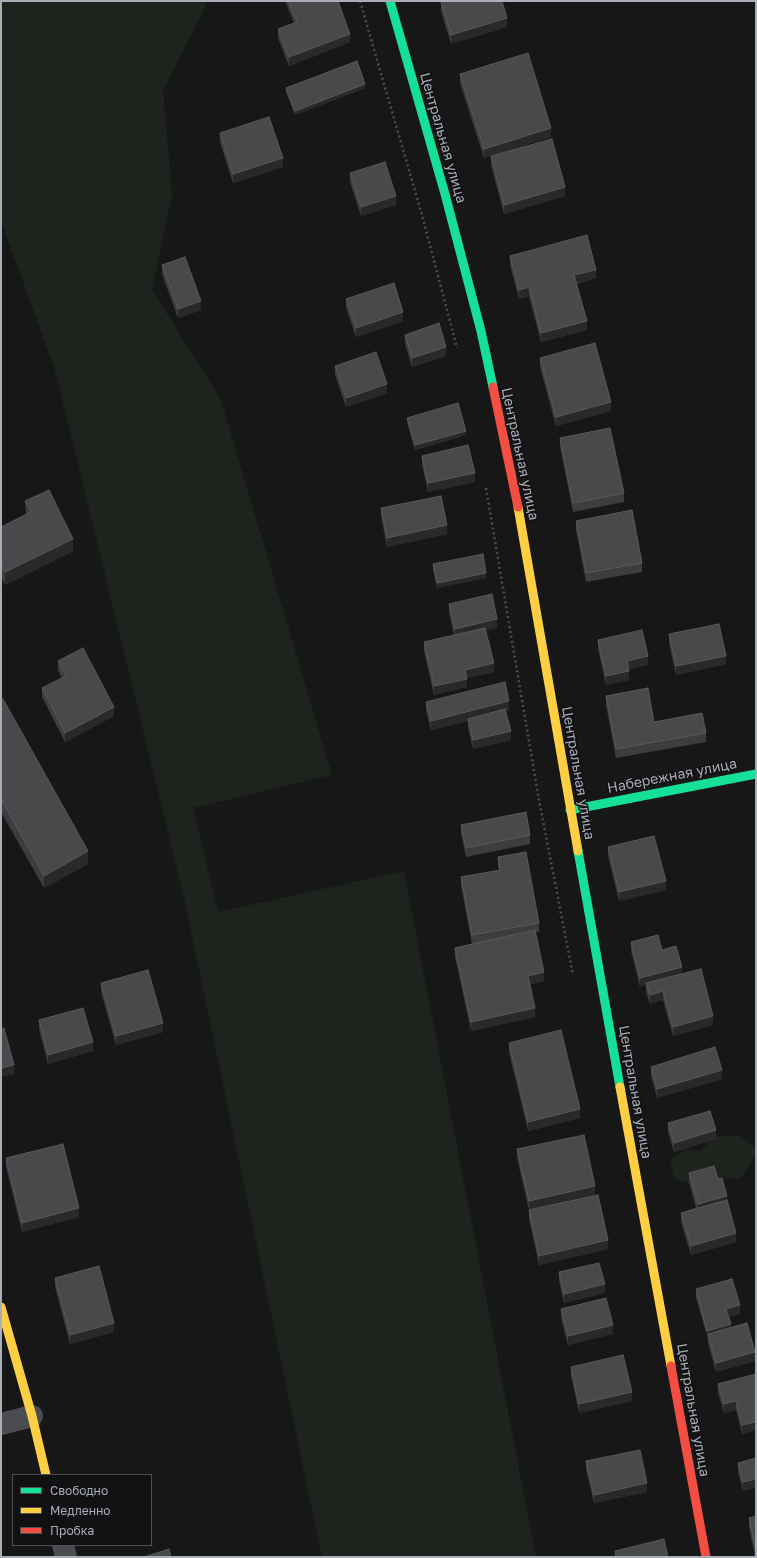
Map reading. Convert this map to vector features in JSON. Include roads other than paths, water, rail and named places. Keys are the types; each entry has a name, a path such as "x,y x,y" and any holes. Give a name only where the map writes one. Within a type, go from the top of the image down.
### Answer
{"street":[{"name":"Центральная улица","path":"390,1 445,194 481,331 520,517 570,810 706,1557"},
{"name":"Набережная улица","path":"570,810 756,774"},
{"path":"1,1307 32,1416 46,1474"},
{"path":"1,1424 32,1416"},
{"path":"63,1546 66,1557"}]}
